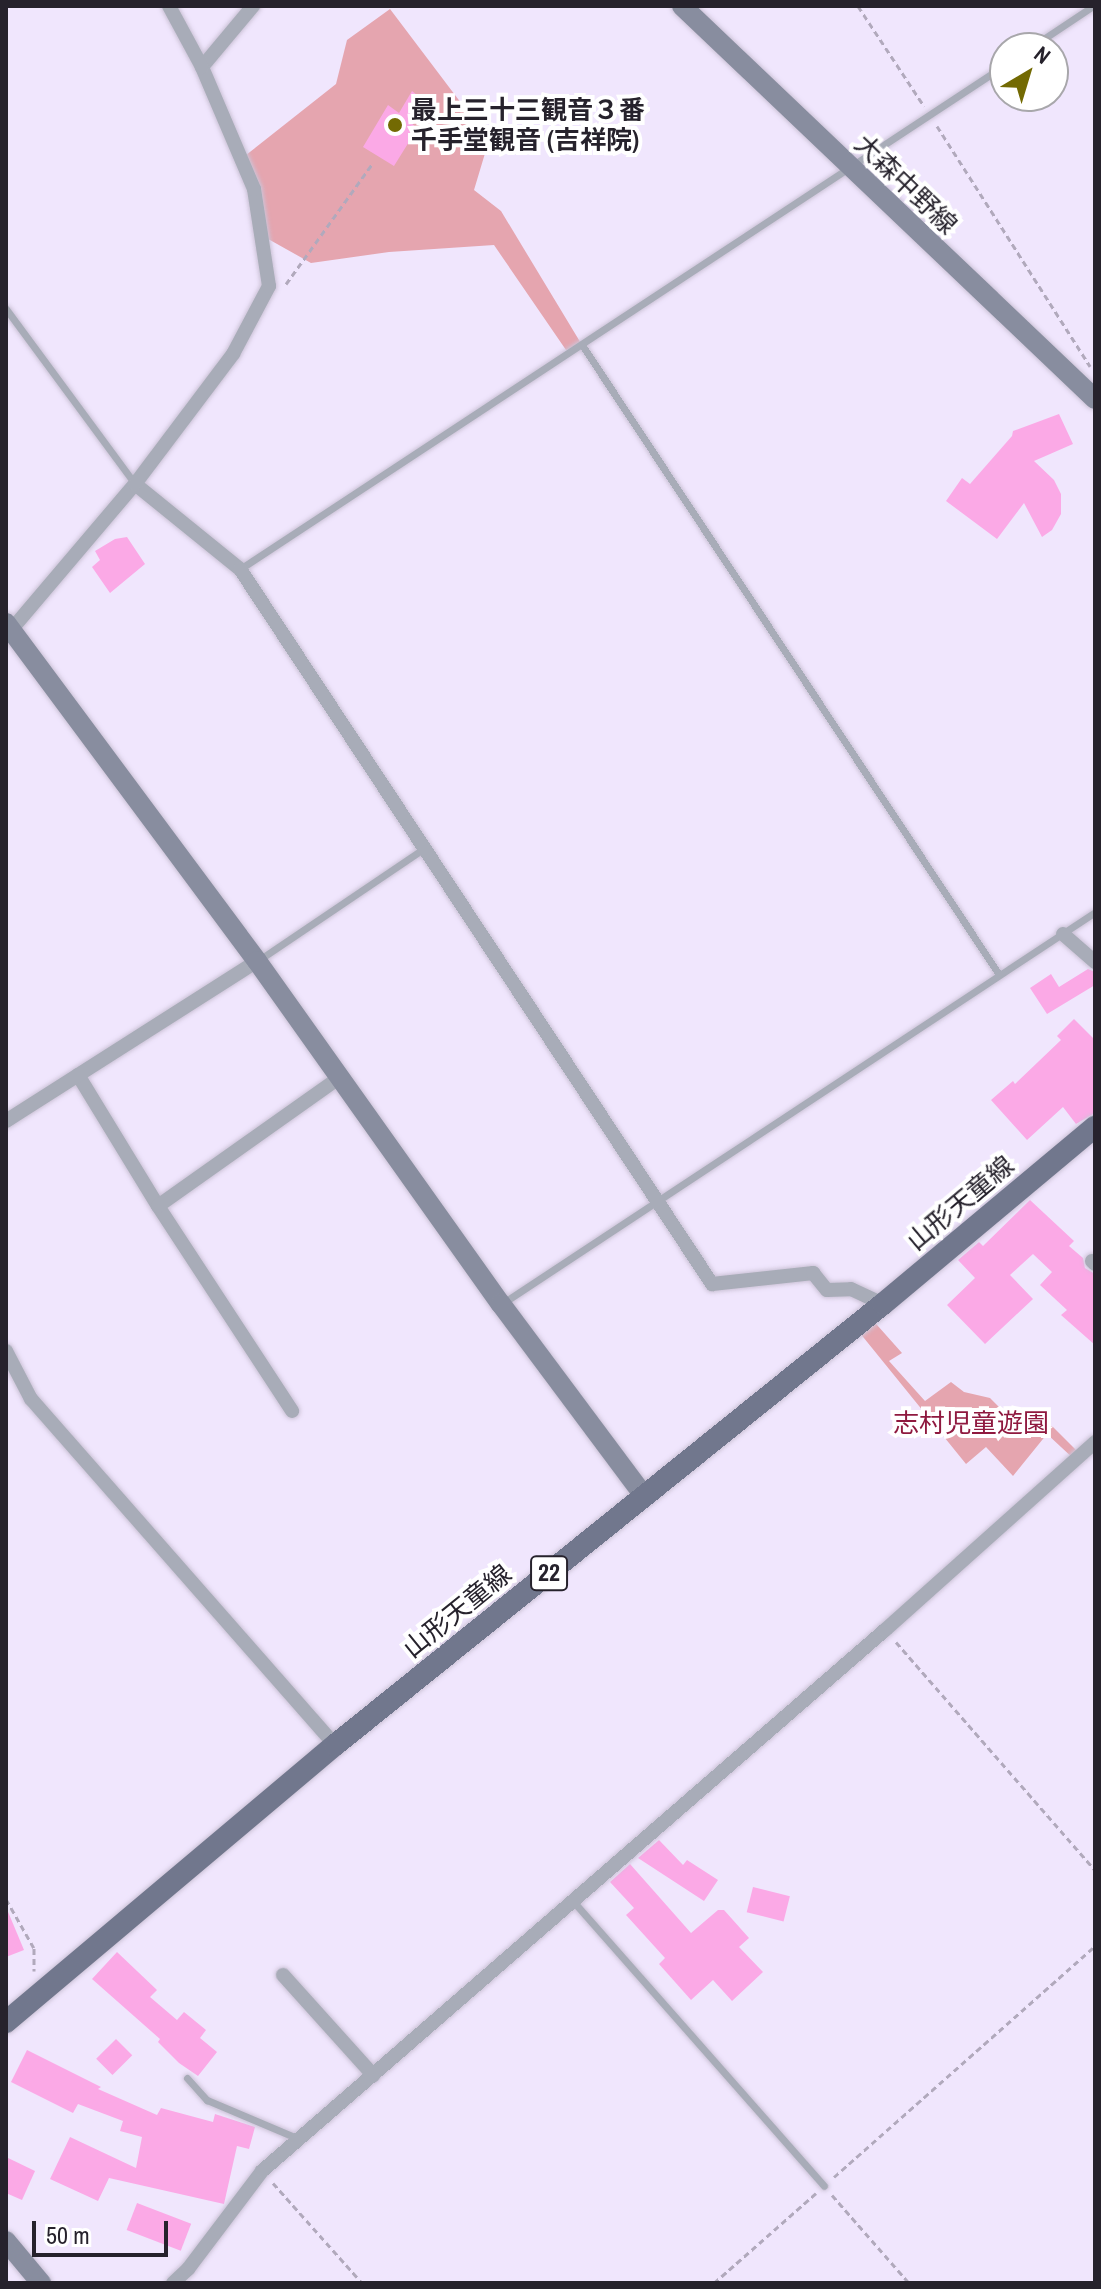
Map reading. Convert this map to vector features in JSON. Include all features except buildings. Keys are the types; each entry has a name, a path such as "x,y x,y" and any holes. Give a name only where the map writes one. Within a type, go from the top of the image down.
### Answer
{"main road":[{"name":"山形天童線","path":"6,2022 335,1745 883,1304 1095,1127"}],"street":[{"path":"169,6 202,67 254,189 269,286 233,354 135,484 8,630 257,961 501,1304 644,1496"},
{"path":"202,67 253,6"},
{"name":"大森中野線","path":"682,6 1095,399"},
{"path":"135,484 240,569 712,1284 813,1273 827,1290 851,1289 883,1304"},
{"path":"1063,934 1095,962"},
{"path":"6,1121 257,961"},
{"path":"78,1075 158,1206 292,1411"},
{"path":"158,1206 340,1077"},
{"path":"6,1351 31,1399 335,1745"},
{"path":"173,2283 188,2269 262,2171 885,1630 1095,1442"},
{"path":"283,1975 373,2075"},
{"path":"6,2241 41,2283"}],"lane":[{"path":"1054,32 1093,6"},
{"path":"240,569 989,75"},
{"path":"6,309 135,484"},
{"path":"582,345 998,973"},
{"path":"257,961 423,849"},
{"path":"501,1304 998,973 1095,912"},
{"path":"572,1900 824,2186"},
{"path":"187,2078 207,2100 299,2139"}],"path":[{"path":"858,6 1095,374"},
{"path":"262,298 279,295 373,163"},
{"path":"885,1630 1095,1870"},
{"path":"6,1899 34,1948 35,1998"},
{"path":"714,2283 1095,1946"},
{"path":"262,2171 362,2283"},
{"path":"824,2186 909,2283"}],"green space":[{"path":"390,9 489,140 474,190 501,211 582,345 566,350 494,245 389,252 311,263 261,235 241,159 336,84 347,40"},
{"name":"志村児童遊園","path":"869,1316 902,1353 889,1361 925,1401 951,1382 964,1392 990,1398 1001,1409 1053,1427 1081,1455 1075,1460 1047,1434 1013,1476 986,1447 966,1464 855,1327"}],"place":[{"name":"最上三十三観音３番 千手堂観音 (吉祥院)","path":"395,125"}]}
